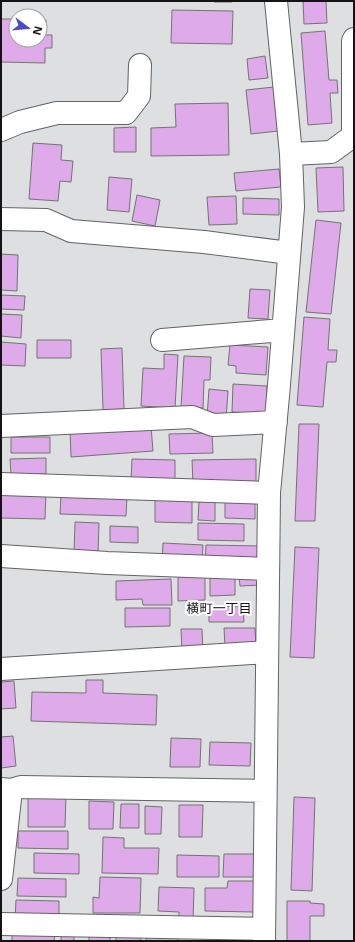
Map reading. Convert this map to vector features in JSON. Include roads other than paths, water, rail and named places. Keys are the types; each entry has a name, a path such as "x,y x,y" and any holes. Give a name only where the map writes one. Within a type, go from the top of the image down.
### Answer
{"street":[{"path":"1,924 81,933 264,935 269,494 293,207 291,154 276,1"},
{"path":"291,154 331,152 353,136 354,39"},
{"path":"1,130 20,122 57,113 126,113 139,96 140,65"},
{"path":"1,219 46,220 71,231 204,242 289,252"},
{"path":"162,340 283,330"},
{"path":"1,426 192,417 213,425 276,422"},
{"path":"1,484 269,494"},
{"path":"1,556 268,569"},
{"path":"1,669 267,652"},
{"path":"1,879 6,790 21,787 265,791"}],"district":[{"name":"横町一丁目","path":"219,608"}]}
